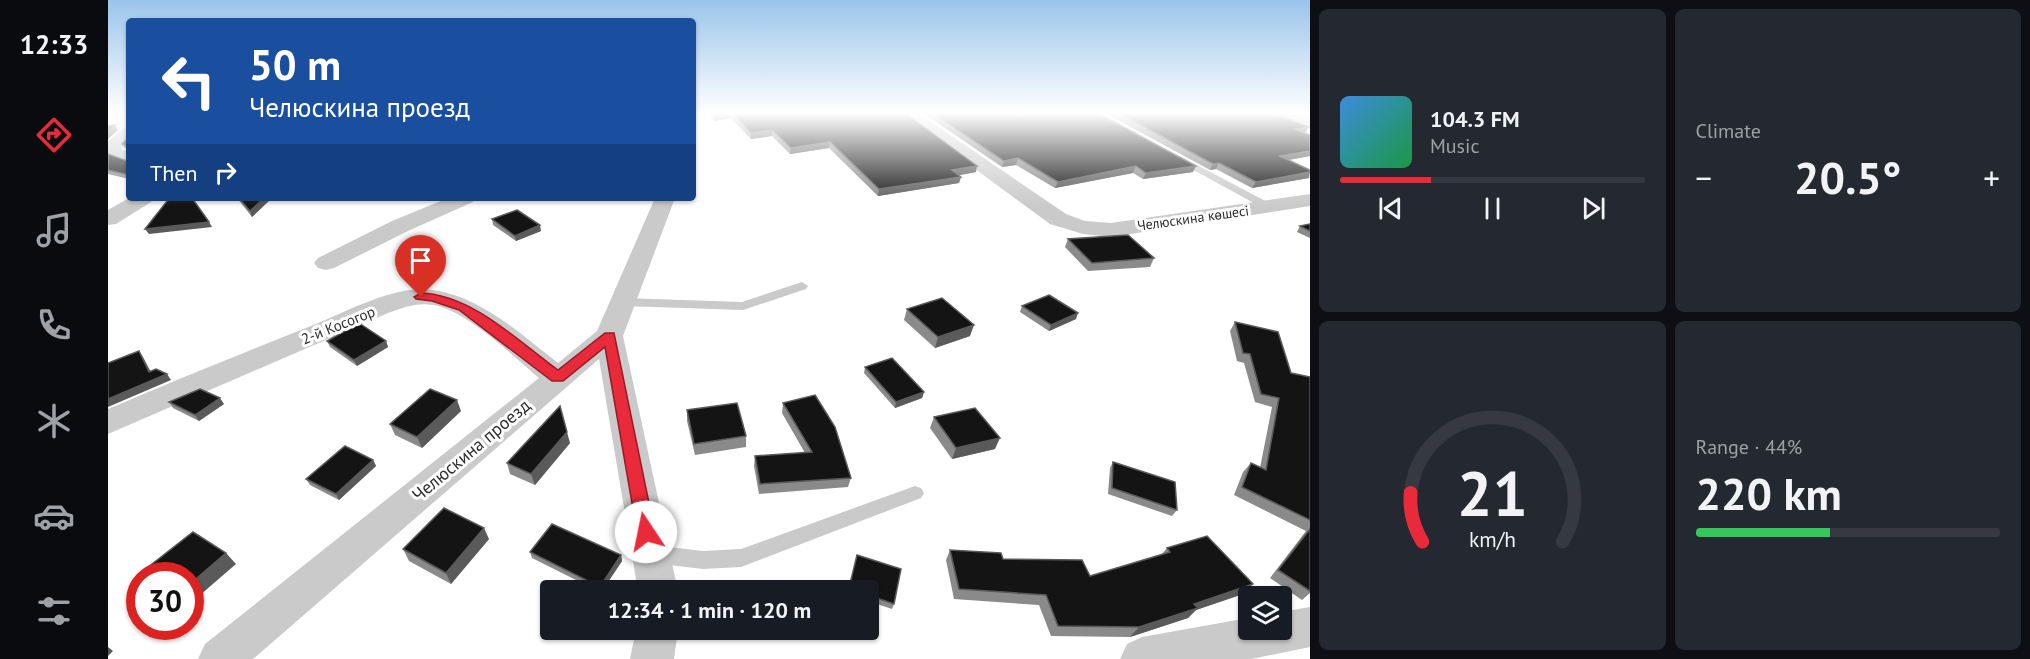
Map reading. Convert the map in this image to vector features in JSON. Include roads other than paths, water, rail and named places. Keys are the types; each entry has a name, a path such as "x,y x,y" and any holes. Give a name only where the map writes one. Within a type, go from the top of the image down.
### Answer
{"street":[{"path":"112,144 108,150 126,157"},
{"name":"Челюскина көшесі","path":"951,144 1058,219 1076,225 1111,230 1310,201"},
{"path":"108,219 139,201"},
{"path":"326,263 400,226 459,201"},
{"name":"Челюскина проезд","path":"220,659 609,336 663,201"},
{"name":"2-й Косогор","path":"108,422 213,375 383,307 421,297 433,297 464,307 558,378"},
{"path":"609,336 656,580"},
{"path":"1142,659 1310,627"},
{"path":"652,659 655,640"}],"lane":[{"path":"1166,152 1269,207"},
{"path":"623,302 743,306 802,286"},
{"path":"650,553 704,560 741,558 915,493"}]}
